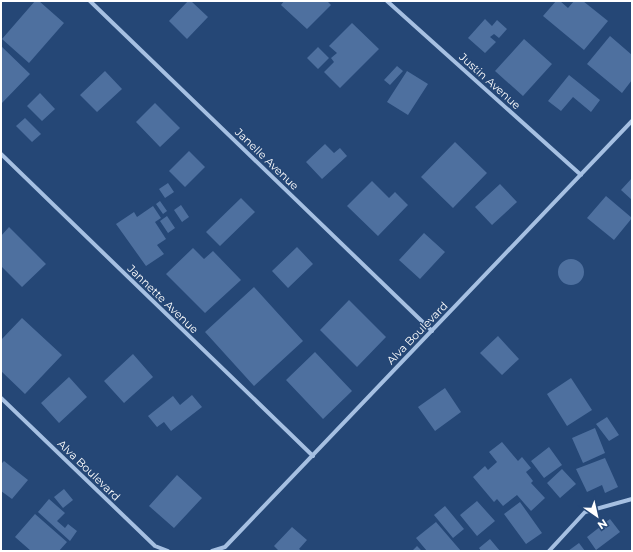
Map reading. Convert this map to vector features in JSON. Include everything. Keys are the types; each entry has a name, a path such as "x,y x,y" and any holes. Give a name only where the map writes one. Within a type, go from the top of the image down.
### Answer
{"street":[{"name":"Janelle Avenue","path":"90,1 432,331"},
{"name":"Justin Avenue","path":"387,1 581,175"},
{"name":"Alva Boulevard","path":"212,551 225,547 632,121"},
{"name":"Jannette Avenue","path":"1,154 313,456"},
{"name":"Alva Boulevard","path":"1,398 155,546 168,551"},
{"path":"549,551 585,512 632,499"}],"building":[{"path":"35,1 39,1 64,23 29,63 2,39"},
{"path":"188,1 191,1 208,17 187,39 169,21"},
{"path":"284,1 327,1 331,5 307,29 281,5"},
{"path":"556,1 560,1 568,8 574,1 583,1 608,21 584,50 543,16"},
{"path":"485,19 492,26 497,20 507,29 499,38 494,34 490,37 496,42 485,53 468,38"},
{"path":"352,23 379,49 340,88 324,72 334,62 331,58 337,53 329,46"},
{"path":"610,36 632,55 632,80 622,93 587,64"},
{"path":"524,39 552,64 523,96 495,71"},
{"path":"1,46 30,74 1,104"},
{"path":"318,47 329,58 318,69 307,58"},
{"path":"397,66 403,71 390,85 384,80"},
{"path":"105,71 122,89 97,112 80,95"},
{"path":"407,71 428,84 408,115 387,102"},
{"path":"569,75 600,100 591,112 573,97 561,111 548,101"},
{"path":"40,93 55,109 42,121 27,106"},
{"path":"155,103 180,128 160,147 136,122"},
{"path":"25,118 41,134 32,142 16,126"},
{"path":"455,142 487,173 453,208 421,177"},
{"path":"325,144 334,153 340,148 347,156 322,179 306,162"},
{"path":"189,151 205,167 185,187 169,171"},
{"path":"632,178 632,200 621,190"},
{"path":"372,181 389,198 395,192 408,205 378,236 347,206"},
{"path":"168,183 174,192 165,198 159,189"},
{"path":"500,184 517,202 492,225 475,207"},
{"path":"606,196 632,218 614,240 587,218"},
{"path":"241,198 255,212 220,246 206,232"},
{"path":"160,201 167,211 163,214 156,204"},
{"path":"181,205 189,217 182,222 174,210"},
{"path":"153,206 161,218 155,222 166,239 157,245 164,254 146,266 116,224 134,212 137,217"},
{"path":"167,216 175,228 168,233 160,221"},
{"path":"9,227 46,264 22,287 1,266 1,236"},
{"path":"424,233 445,252 420,279 399,260"},
{"path":"297,247 313,264 288,288 272,271"},
{"path":"193,248 204,259 213,251 241,280 205,313 166,274"},
{"path":"571,259 581,262 584,272 581,282 571,285 561,282 558,272 561,262"},
{"path":"254,287 303,341 254,386 205,332"},
{"path":"349,300 386,337 357,367 320,330"},
{"path":"22,318 62,355 25,394 1,371 1,340"},
{"path":"498,336 519,359 502,375 480,353"},
{"path":"315,352 352,391 323,419 286,380"},
{"path":"133,354 153,377 124,403 104,381"},
{"path":"69,377 87,397 59,423 41,403"},
{"path":"571,378 592,410 567,426 547,394"},
{"path":"445,388 461,412 435,431 418,407"},
{"path":"192,395 202,407 171,431 164,422 157,427 148,416 173,396 180,405"},
{"path":"607,417 619,435 609,441 596,424"},
{"path":"595,428 605,453 583,463 572,438"},
{"path":"502,442 518,461 522,457 531,468 526,472 533,481 531,483 545,498 531,511 517,495 503,506 497,499 494,502 473,477 485,466 488,470 497,462 489,452"},
{"path":"549,447 562,465 544,478 531,461"},
{"path":"605,458 618,487 605,493 602,485 587,492 576,469"},
{"path":"4,461 28,480 12,499 1,491 1,464"},
{"path":"562,469 576,484 560,498 547,483"},
{"path":"177,475 202,498 174,528 149,506"},
{"path":"64,489 73,500 63,508 54,497"},
{"path":"49,499 65,513 57,521 65,528 68,524 77,531 70,541 38,512"},
{"path":"477,501 495,521 477,536 460,515"},
{"path":"520,502 542,533 526,544 504,514"},
{"path":"445,506 464,529 453,538 434,515"},
{"path":"35,514 67,542 59,551 31,551 15,537"},
{"path":"610,519 620,532 596,550 587,537"},
{"path":"436,522 461,551 427,551 416,538"},
{"path":"292,527 307,540 299,549 302,551 279,551 274,546"},
{"path":"490,539 500,551 481,551 479,548"},
{"path":"579,543 585,551 568,551"},
{"path":"417,546 422,551 412,551"}]}
